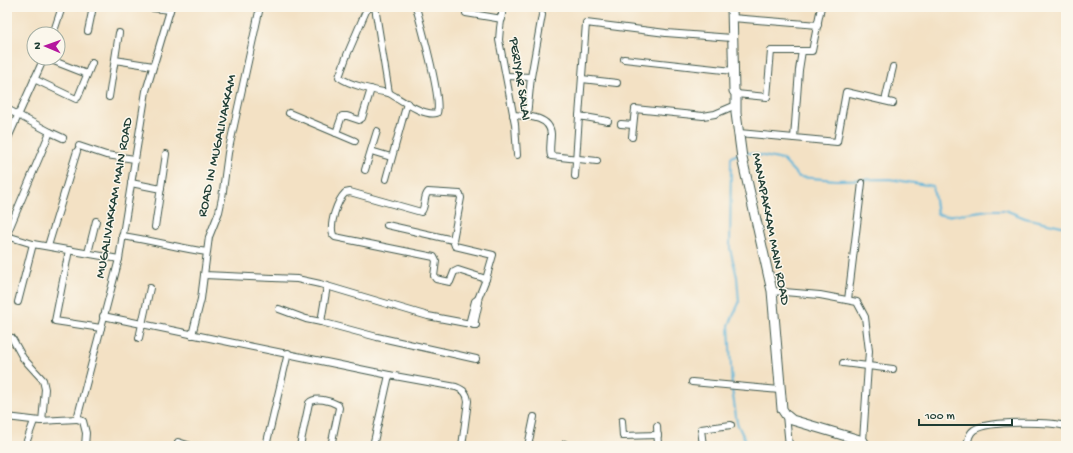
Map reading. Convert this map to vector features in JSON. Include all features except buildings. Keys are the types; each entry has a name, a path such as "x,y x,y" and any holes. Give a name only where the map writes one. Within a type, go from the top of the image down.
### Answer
{"main road":[{"name":"MANAPAKKAM MAIN ROAD","path":"732,7 734,91 736,94 740,147 772,291 782,409 786,415"},
{"path":"786,415 792,420 865,444"}],"street":[{"path":"55,26 62,7"},
{"path":"88,31 92,7"},
{"path":"144,7 170,8"},
{"name":"ROAD IN MUGALIVAKKAM","path":"192,335 204,275 209,237 219,212 228,153 260,7"},
{"path":"375,7 389,93"},
{"path":"369,8 347,55 340,77 343,80 389,93 422,112 432,114 437,113 438,110 436,90 416,7"},
{"name":"PERIYAR SALAI","path":"503,7 499,40 507,76 517,155"},
{"path":"736,94 767,97 771,51 812,51 821,7"},
{"name":"MUGALIVAKKAM MAIN ROAD","path":"78,419 103,316 119,259 146,91 170,8"},
{"path":"466,13 502,19"},
{"path":"527,116 531,77 542,15"},
{"path":"732,18 818,26"},
{"path":"575,176 586,23 666,33 732,38"},
{"path":"109,97 119,33"},
{"path":"794,138 799,70 802,51"},
{"path":"624,59 733,71"},
{"path":"115,60 153,66"},
{"path":"34,80 76,99 92,63"},
{"path":"7,140 41,66"},
{"path":"66,66 87,74"},
{"path":"885,101 893,67"},
{"path":"507,76 531,77"},
{"path":"582,79 617,83"},
{"path":"336,133 342,116 359,120 362,118 371,89"},
{"path":"739,133 837,142 846,92 893,103"},
{"path":"386,179 407,103"},
{"path":"632,137 635,109 708,116 736,105"},
{"path":"7,109 63,138"},
{"path":"290,113 355,141"},
{"path":"513,116 527,116 540,119 549,125 551,133 551,156 597,160"},
{"path":"580,116 608,121"},
{"path":"621,124 633,125"},
{"path":"364,170 377,131"},
{"path":"50,132 7,235 33,244 119,259"},
{"path":"48,246 78,148 106,155 135,159"},
{"path":"371,151 392,157"},
{"path":"154,227 166,154"},
{"path":"131,183 161,189"},
{"path":"848,300 862,183"},
{"path":"204,275 297,279 327,286 428,316 473,325 475,301 478,299 486,279 494,255 455,246 453,240 461,198 458,193 428,192 426,194 423,209 420,212 347,192 343,194 335,209 332,230 333,235 335,237 434,257 436,261 434,276 436,279 450,282 454,272 458,270 486,279"},
{"path":"88,254 96,221"},
{"path":"387,225 453,240"},
{"path":"122,236 207,252"},
{"path":"18,302 33,244"},
{"path":"69,250 55,322 101,328"},
{"path":"320,322 327,286"},
{"path":"139,338 150,288"},
{"path":"772,291 820,295 857,302 865,317 869,351 865,444"},
{"path":"279,309 306,319 377,338 476,359"},
{"path":"103,316 389,375 456,387 464,392 468,401 462,446"},
{"path":"12,338 23,358 43,380 45,389 42,421"},
{"path":"266,446 288,353"},
{"path":"843,363 893,369"},
{"path":"373,446 389,375"},
{"path":"692,382 780,390"},
{"path":"300,446 309,403 316,399 338,405 339,408 331,446"},
{"path":"786,415 789,446"},
{"path":"7,417 34,421 78,419 83,422 85,426 85,446"},
{"path":"528,446 534,417"},
{"path":"25,446 34,421"},
{"path":"622,421 623,436 658,435"},
{"path":"967,446 969,437 974,430 994,424 1059,424 1066,426"},
{"path":"703,446 702,430 730,425"},
{"path":"657,426 658,446"},
{"path":"178,442 191,446"}],"waterway":[{"path":"744,152 783,160 799,177 836,180 889,179 933,186 937,214 946,216 989,210 1005,210 1025,218 1066,227"},
{"path":"738,154 731,157 730,249 737,277 739,303 729,325 732,389 737,423 748,446"}]}
